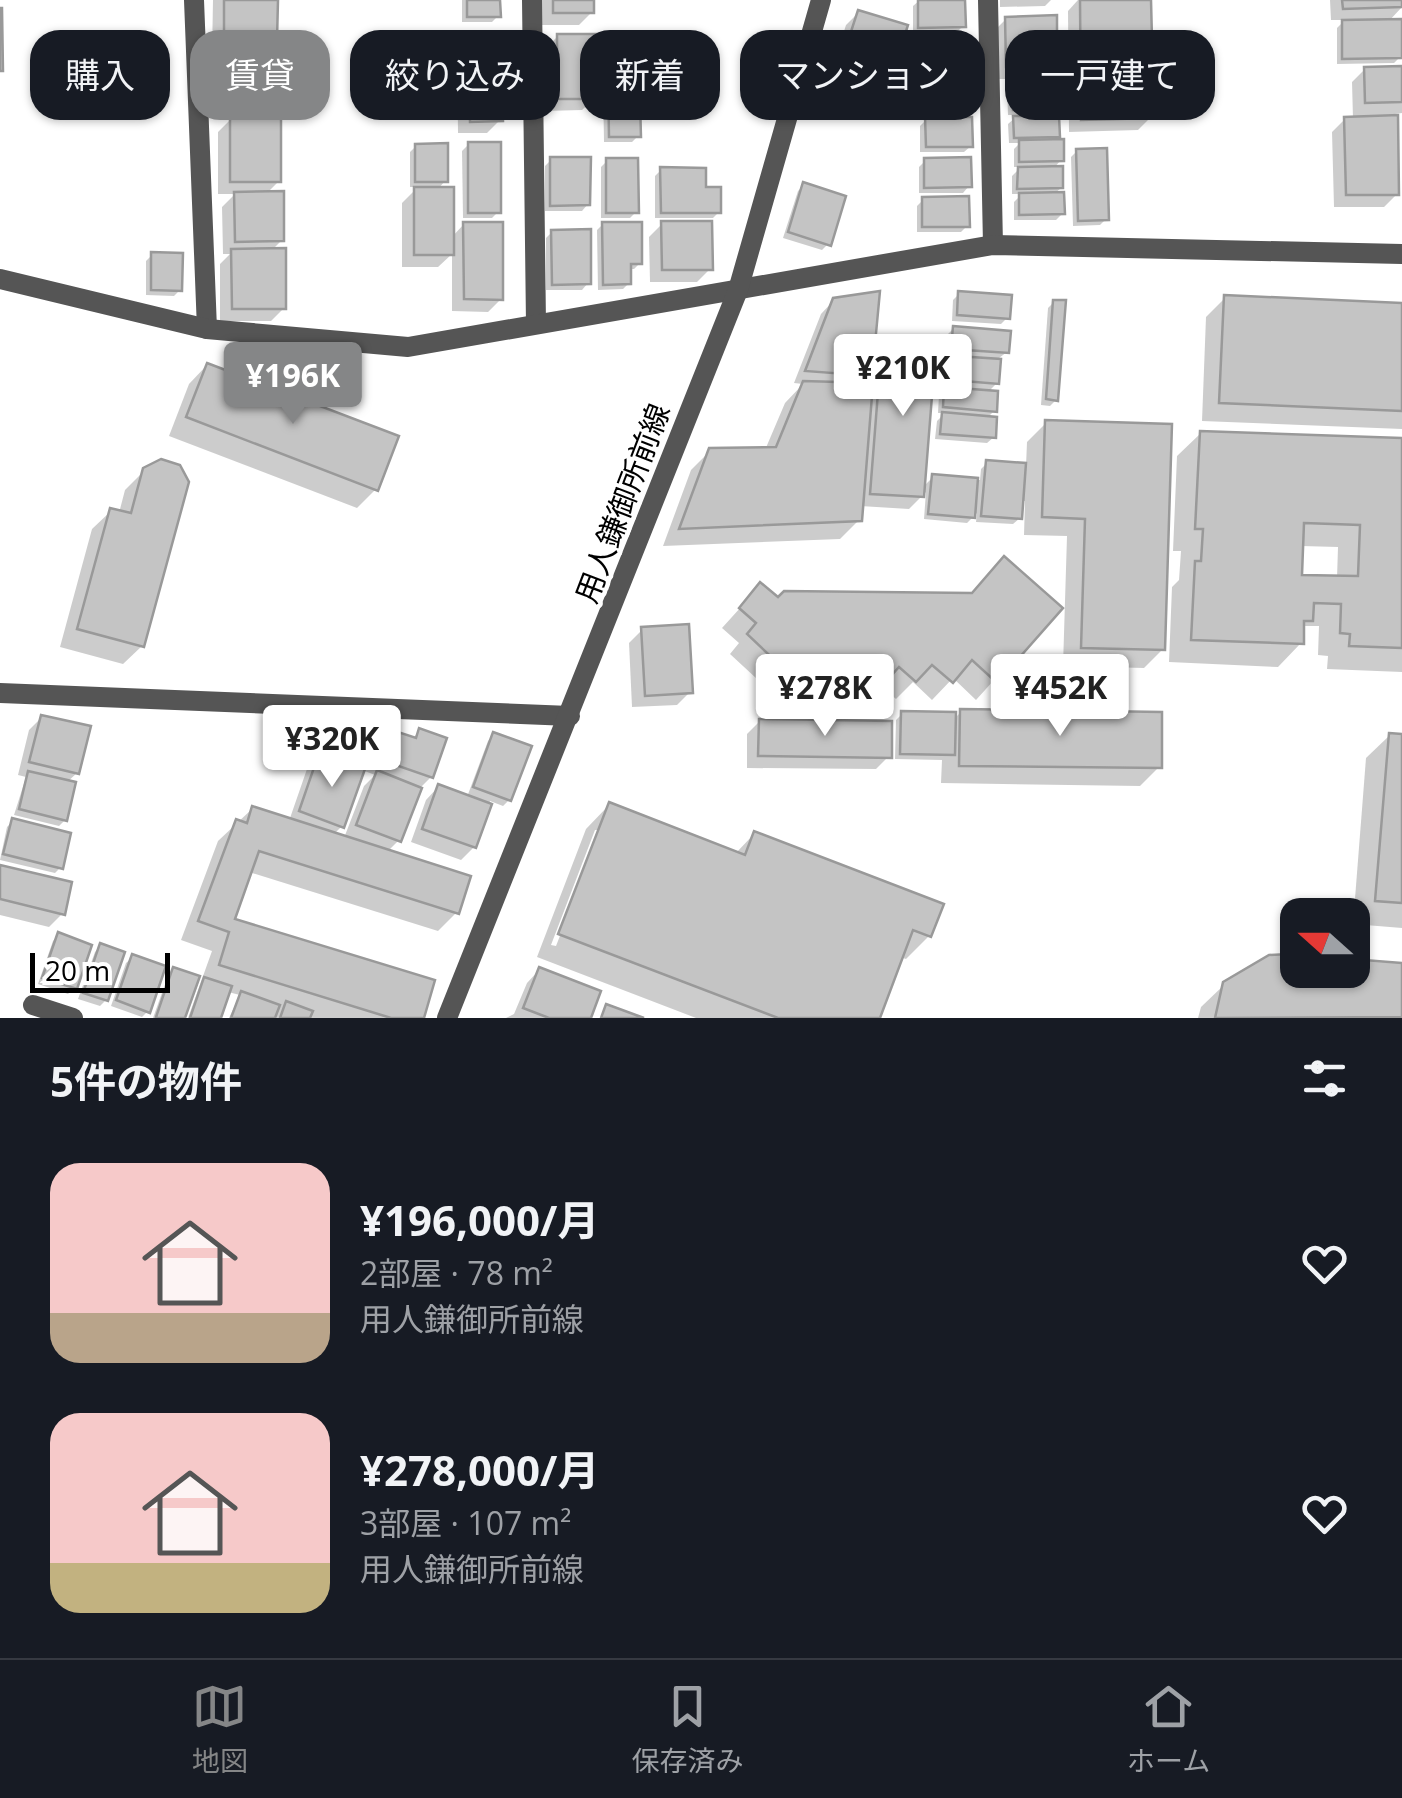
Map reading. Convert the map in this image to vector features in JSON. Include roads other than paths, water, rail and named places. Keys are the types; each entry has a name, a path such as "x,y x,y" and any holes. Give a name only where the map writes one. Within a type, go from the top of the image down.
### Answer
{"street":[{"path":"194,0 208,328"},
{"path":"532,0 536,324"},
{"name":"用人鎌御所前線","path":"447,1018 738,290 821,0"},
{"path":"988,0 993,245"},
{"path":"0,279 208,328 408,347 993,245 1402,254"},
{"path":"0,693 570,716"},
{"path":"32,1005 74,1018"}]}
